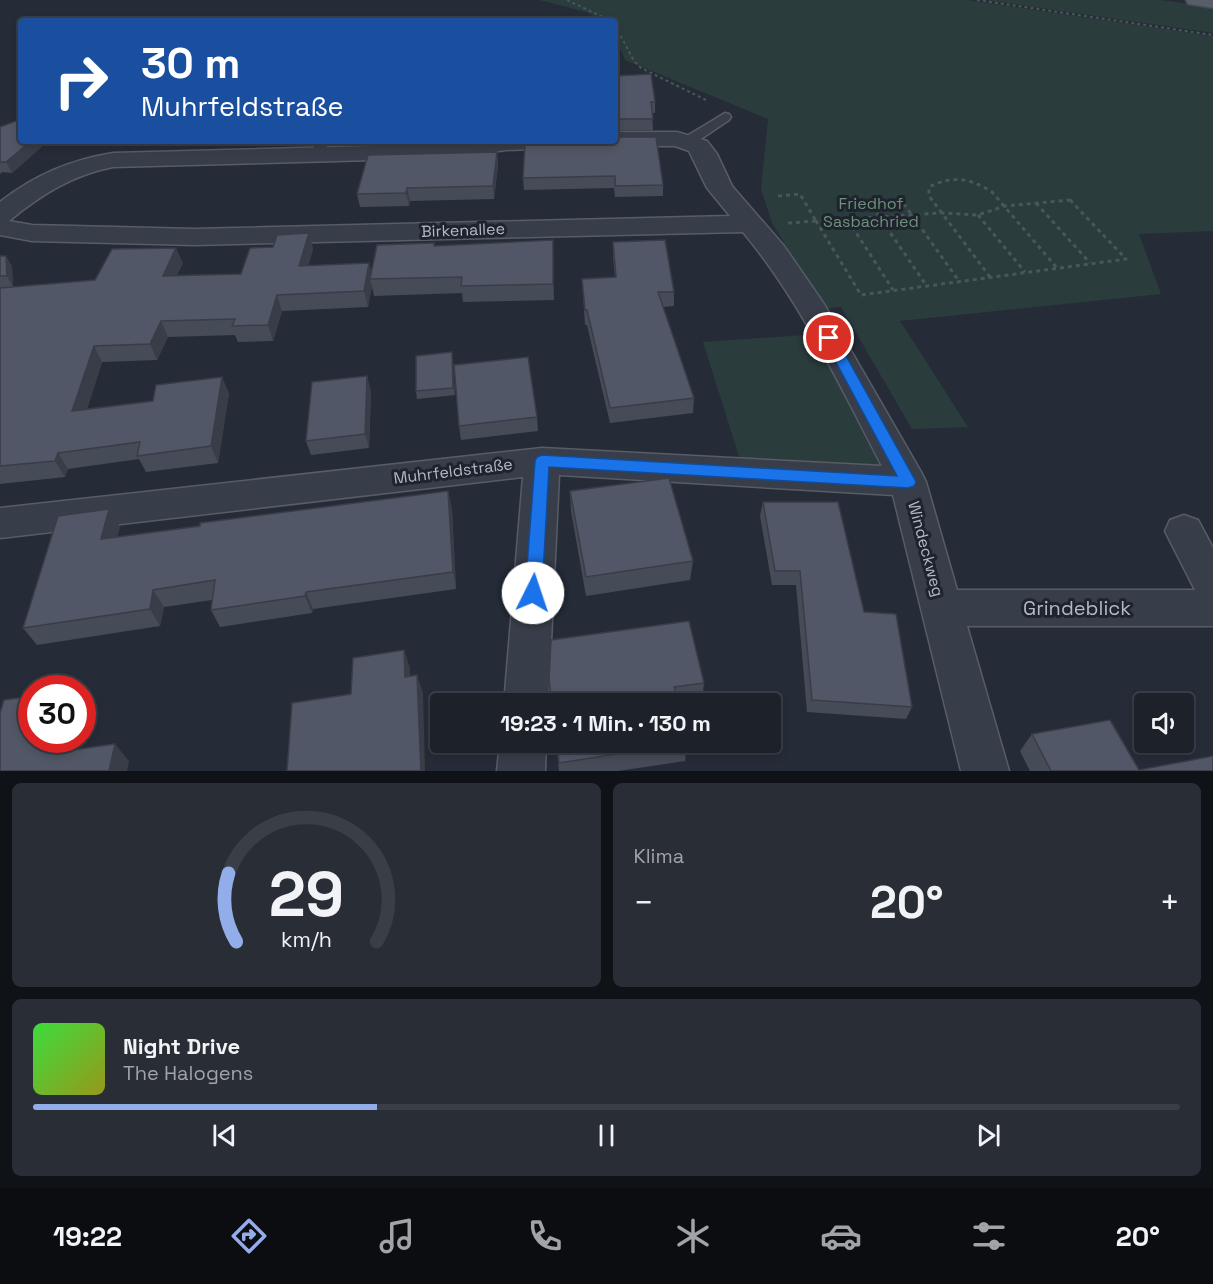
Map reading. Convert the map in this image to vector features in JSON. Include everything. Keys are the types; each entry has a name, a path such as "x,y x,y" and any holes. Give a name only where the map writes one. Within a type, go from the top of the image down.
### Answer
{"main road":[{"path":"1195,0 1213,3"}],"street":[{"path":"618,140 657,138 687,142 698,146 705,154 720,188 749,224"},
{"path":"0,215 29,192 62,172 85,164 113,160 320,148 447,151 499,144"},
{"name":"Birkenallee","path":"0,227 32,233 195,237 749,224"},
{"name":"Windeckweg","path":"749,224 774,252 809,304 908,482 985,771"},
{"path":"527,693 542,461"},
{"name":"Muhrfeldstraße","path":"0,523 542,461 908,482"},
{"path":"1184,531 1213,586"},
{"name":"Grindeblick","path":"941,608 1213,608"},
{"path":"521,771 522,753"}],"lane":[{"path":"687,142 724,117"}],"path":[{"path":"567,0 605,18"},
{"path":"977,0 1213,35"},
{"path":"618,31 634,61 641,68 723,109 724,117"},
{"path":"990,277 929,196 929,187 943,179 957,177 972,180 984,186 1005,206 1057,268"},
{"path":"749,224 819,221 848,220 942,213 978,215 1005,206 1070,200 1126,259 861,295 819,221 800,194 778,196"},
{"path":"899,197 959,281"},
{"path":"868,200 926,285"},
{"path":"1036,203 1091,264"},
{"path":"978,215 1025,272"},
{"path":"848,220 893,290"}],"green space":[{"name":"Friedhof Sasbachried","path":"539,0 967,0 1213,36 1213,231 1139,234 1161,294 900,321 968,427 912,429 841,307 825,309 772,223 761,189 768,119 625,60 618,44 618,18 598,18 586,12"},
{"path":"985,0 1160,0 1213,7 1213,33"},
{"path":"821,334 892,473 742,466 703,342"}],"building":[{"path":"651,74 655,102 651,102 653,119 618,119 618,76"},
{"path":"18,120 18,144 27,144 6,162 0,162 0,127"},
{"path":"618,137 656,137 663,185 615,186 615,176 523,178 525,145 618,144"},
{"path":"497,152 493,186 407,188 406,193 357,194 368,155"},
{"path":"309,233 299,266 369,263 364,291 277,295 268,325 232,326 235,319 161,321 150,344 94,346 72,411 153,401 156,385 222,377 211,446 137,456 140,442 58,453 55,461 0,466 0,288 95,280 112,249 176,248 163,276 241,274 250,248 273,247 277,235"},
{"path":"553,240 553,284 461,286 462,277 370,279 377,245 434,243 434,246"},
{"path":"665,240 674,292 658,292 694,398 610,408 587,310 585,310 582,279 616,277 613,242"},
{"path":"0,256 6,256 7,276 0,276"},
{"path":"452,352 453,388 416,391 416,356"},
{"path":"528,357 537,417 459,426 454,365"},
{"path":"367,376 365,434 306,441 312,382"},
{"path":"669,478 693,561 586,577 570,491"},
{"path":"448,491 453,572 306,592 305,596 211,610 215,580 153,590 150,609 23,628 58,516 109,509 101,539 200,526 200,523"},
{"path":"763,502 838,502 864,612 896,614 912,707 812,700 800,571 775,571"},
{"path":"689,621 704,683 674,687 675,693 551,693 551,640"},
{"path":"404,650 405,677 417,675 421,771 287,771 292,703 351,694 353,658"},
{"path":"18,698 18,753 96,753 96,747 115,744 109,771 0,771 0,713 4,700"},
{"path":"1110,720 1139,770 1213,756 1213,771 1051,771 1032,734"},
{"path":"558,753 623,753 559,763"}],"route":[{"path":"533,593 542,461 908,482 829,338"}]}
